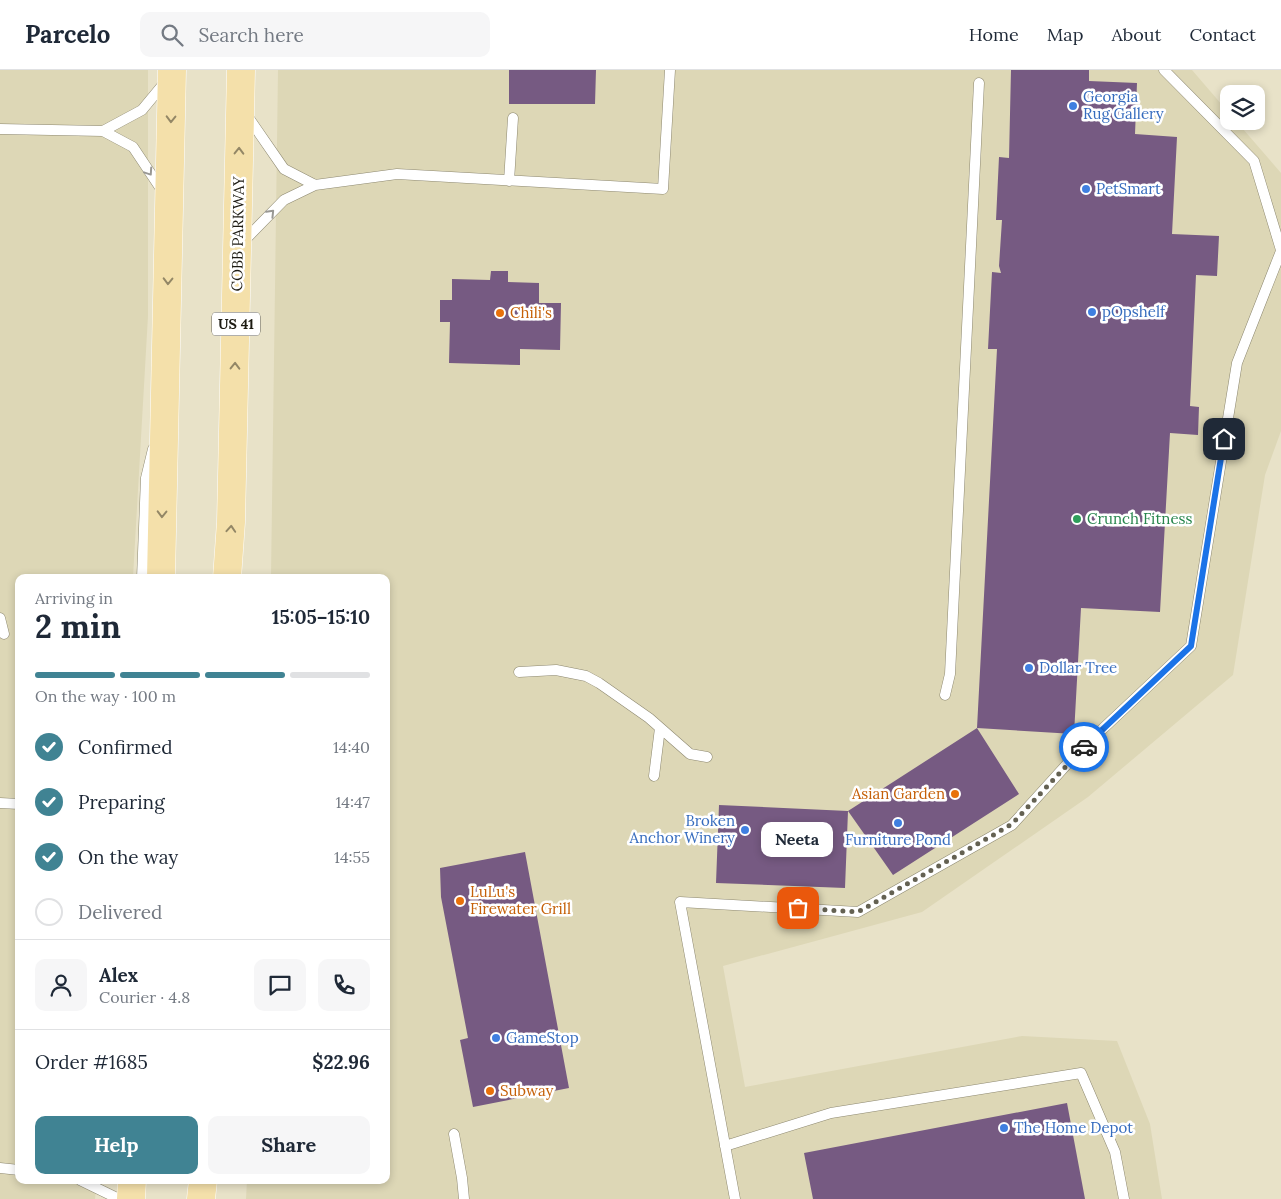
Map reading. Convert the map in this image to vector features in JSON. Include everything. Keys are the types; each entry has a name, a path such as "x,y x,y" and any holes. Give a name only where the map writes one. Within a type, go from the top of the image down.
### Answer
{"main road":[{"name":"COBB PARKWAY","path":"227,574 232,522 241,70"},
{"path":"161,574 171,72"},
{"path":"131,1199 132,1184"},
{"path":"201,1199 203,1184"}],"lane":[{"path":"237,248 284,200 315,185 397,174 664,190 670,70"},
{"path":"735,1199 680,902 858,912 1012,824 1078,752 1191,646 1237,363 1281,251 1254,161 1164,70"},
{"path":"103,131 142,110 171,72"},
{"path":"945,695 950,674 979,83"},
{"path":"240,104 284,169 315,185"},
{"path":"509,181 513,118"},
{"path":"0,129 103,131 133,148 169,201"},
{"path":"142,574 146,478 165,397"},
{"path":"0,618 4,634"},
{"path":"519,672 556,670 586,676 649,718 690,754 707,757"},
{"path":"654,776 660,728"},
{"path":"0,803 15,804"},
{"path":"725,1146 831,1113 1081,1072 1115,1152 1124,1199"},
{"path":"454,1134 464,1199"},
{"path":"0,1168 15,1170"},
{"path":"88,1184 119,1199"}],"shaded area":[{"path":"0,70 148,70 148,316 133,574 15,574 15,1184 97,1184 95,1199 0,1199"},
{"path":"278,70 1192,70 1220,103 1220,130 1244,130 1281,173 1281,431 1265,475 1233,675 1088,797 922,912 723,966 745,1087 1022,1036 1117,1041 1150,1124 1162,1199 246,1199 247,1184 390,1184 390,574 271,574"}],"building":[{"path":"509,70 596,70 595,104 509,104"},
{"path":"1011,70 1089,70 1089,81 1137,83 1135,134 1177,137 1172,234 1219,236 1217,276 1196,275 1190,406 1199,407 1198,435 1170,433 1160,612 1081,608 1074,734 977,728 997,349 988,349 992,272 1001,273 999,266 1002,220 996,220 999,157 1009,158"},
{"name":"Chili's","path":"491,271 508,271 508,282 539,283 539,303 561,303 560,350 520,349 520,365 449,363 450,322 440,322 440,300 452,300 452,279 490,280"},
{"path":"977,728 1019,794 893,875 848,811"},
{"path":"719,805 848,811 845,888 716,883"},
{"path":"525,852 569,1088 473,1107 460,1040 468,1038 441,897 440,868"},
{"name":"The Home Depot","path":"1067,1103 1085,1199 813,1199 804,1153"}],"way so far":[{"path":"798,908 858,912 1012,824 1084,747"}],"place":[{"name":"Georgia Rug Gallery","path":"1073,106"},
{"name":"PetSmart","path":"1086,189"},
{"name":"pOpshelf","path":"1092,312"},
{"name":"Chili's","path":"500,313"},
{"name":"Crunch Fitness","path":"1077,519"},
{"name":"Dollar Tree","path":"1029,668"},
{"name":"Asian Garden","path":"955,794"},
{"name":"Furniture Pond","path":"898,823"},
{"name":"Broken Anchor Winery","path":"745,830"},
{"name":"LuLu's Firewater Grill","path":"460,901"},
{"name":"Neeta","path":"798,908"},
{"name":"GameStop","path":"496,1038"},
{"name":"Subway","path":"490,1091"},
{"name":"The Home Depot","path":"1004,1128"}],"route":[{"path":"1084,747 1191,646 1224,439"}]}
